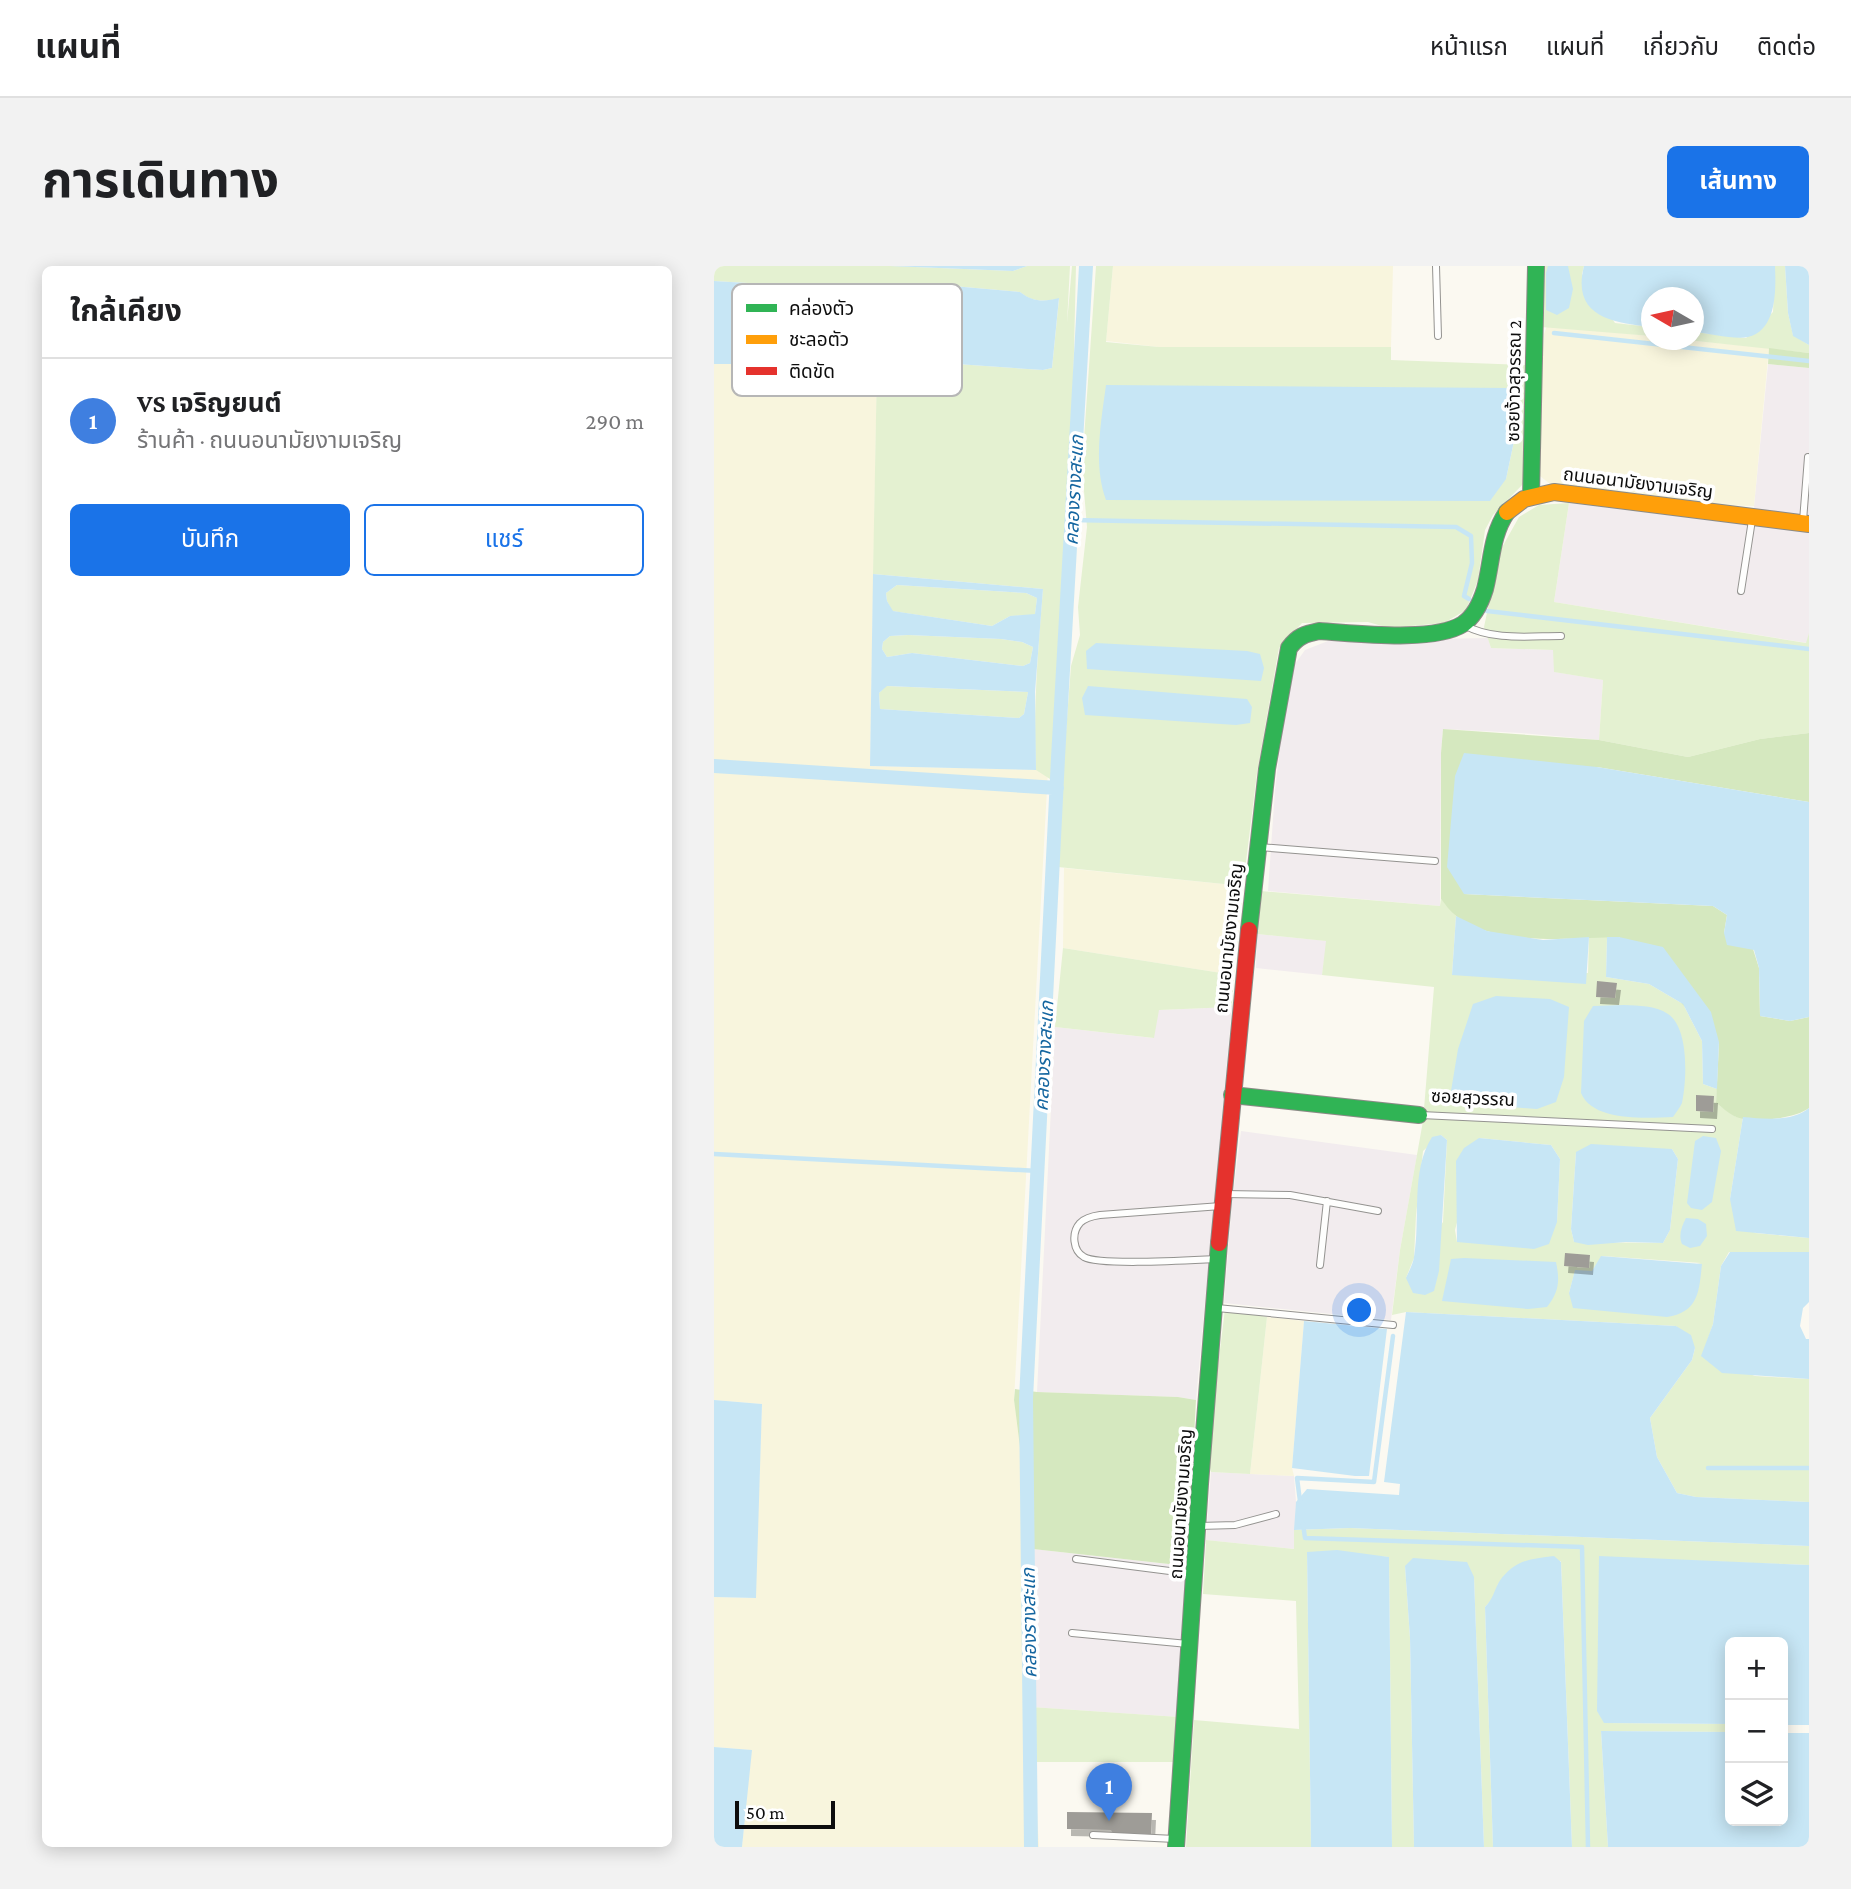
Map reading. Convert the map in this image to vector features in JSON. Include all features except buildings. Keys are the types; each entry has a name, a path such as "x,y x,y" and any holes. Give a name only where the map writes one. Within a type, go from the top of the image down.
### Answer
{"street":[{"name":"ซอยง้าวสุวรรณ 2","path":"1531,496 1536,266"},
{"name":"ถนนอนามัยงามเจริญ","path":"1531,496 1554,492 1806,524"},
{"path":"1463,624 1479,608 1497,533 1509,509 1531,496"},
{"name":"ถนนอนามัยงามเจริญ","path":"1176,1843 1232,1095 1267,769 1285,663 1289,648 1304,634 1319,631 1421,634 1463,624"},
{"name":"ซอยสุวรรณ","path":"1232,1095 1419,1115"}],"lane":[{"path":"1436,266 1438,335"},
{"path":"1806,524 1808,457"},
{"path":"1741,591 1752,517"},
{"path":"1463,624 1479,633 1492,635 1560,636"},
{"path":"1258,847 1435,860"},
{"name":"ซอยสุวรรณ","path":"1419,1115 1712,1129"},
{"path":"1218,1259 1104,1262 1084,1257 1075,1247 1074,1235 1079,1223 1089,1217 1223,1200 1290,1195 1378,1211"},
{"path":"1320,1265 1327,1201"},
{"path":"1214,1308 1393,1325"},
{"path":"1198,1526 1235,1525 1276,1514"},
{"path":"1076,1559 1195,1574"},
{"path":"1072,1633 1190,1644"},
{"path":"1093,1835 1176,1843"}],"shaded area":[{"path":"1113,266 1393,266 1391,347 1159,347 1106,341"},
{"path":"1547,326 1641,335 1641,350 1704,350 1704,342 1769,348 1754,506 1713,505 1550,484 1540,476 1538,461 1544,334"},
{"path":"714,364 732,364 732,396 876,396 870,766 1048,770 1014,1400 1033,1549 1031,1707 1039,1847 742,1847 751,1750 714,1747 714,1597 755,1598 762,1404 714,1400"},
{"path":"1768,364 1809,368 1807,643 1554,602 1569,503 1756,526 1754,506"},
{"path":"1488,638 1491,648 1554,650 1555,672 1603,680 1599,740 1443,729 1440,906 1268,891 1283,722 1295,664 1305,650 1328,641"},
{"path":"1064,868 1243,886 1234,975 1063,948"},
{"path":"1257,934 1327,941 1322,975 1256,968"},
{"path":"1232,1007 1196,1400 1037,1392 1055,1027 1153,1038 1158,1010"},
{"path":"1241,1131 1417,1155 1391,1320 1224,1303"},
{"path":"1267,1317 1304,1321 1292,1468 1294,1476 1250,1474"},
{"path":"1211,1472 1294,1476 1295,1549 1206,1540"},
{"path":"1033,1549 1187,1566 1179,1717 1031,1707"}],"green space":[{"path":"714,266 890,266 1013,271 1027,266 1070,266 1067,323 1072,266 1076,266 1072,435 1053,775 1050,779 1036,770 1035,747 1043,589 873,574 876,396 962,396 962,364 1043,370 1052,368 1059,299 1034,300 1020,292 962,287 962,284 763,284 714,281"},
{"path":"1096,266 1113,266 1106,342 1159,347 1391,347 1391,360 1525,365 1525,482 1493,515 1485,530 1478,580 1466,610 1444,623 1389,628 1368,622 1302,623 1279,648 1257,773 1243,886 1058,867 1058,758 1064,758 1071,666 1080,635 1078,607 1087,527 1082,467","holes":["1511,388 1517,427 1506,479"]},
{"path":"1543,266 1584,266 1582,274 1615,323 1641,326 1641,335 1541,327"},
{"path":"1775,266 1785,266 1788,313 1793,335 1809,345 1809,353 1704,342 1704,333 1746,338 1773,312"},
{"path":"1769,348 1809,353 1809,368 1768,364"},
{"path":"1569,503 1554,602 1806,643 1809,633 1809,733 1760,739 1688,757 1599,740 1603,680 1554,672 1553,650 1491,648 1484,627 1500,551 1519,517 1539,505"},
{"path":"897,585 1026,593 1037,598 1035,615 1010,616 992,626 892,611 886,593"},
{"path":"890,636 1001,639 1022,642 1033,647 1030,663 1023,666 912,653 887,657 882,649 883,642"},
{"path":"886,686 1028,692 1024,714 1019,718 880,709 879,693"},
{"path":"1443,729 1599,740 1688,757 1760,739 1809,733 1809,802 1597,767 1464,894 1713,906 1727,915 1724,933 1753,949 1759,968 1760,1016 1790,1021 1809,1017 1809,1108 1794,1115 1750,1120 1734,1116 1716,1103 1719,1043 1619,937 1557,939 1511,936 1471,925 1451,912 1441,899"},
{"path":"1260,891 1440,906 1441,899 1456,916 1452,975 1588,973 1589,937 1607,937 1606,977 1649,984 1683,1004 1702,1041 1703,1084 1717,1089 1716,1103 1736,1117 1743,1117 1730,1199 1755,1233 1809,1238 1809,1252 1729,1252 1721,1266 1713,1324 1702,1356 1755,1376 1809,1379 1809,1502 1696,1497 1677,1493 1657,1457 1650,1418 1692,1360 1695,1348 1676,1326 1406,1312 1392,1315 1400,1250 1423,1121 1434,987 1322,975 1326,941 1257,934","holes":["1441,1135 1447,1140 1443,1222 1406,1278 1414,1258 1423,1151","1479,1138 1551,1145 1560,1159 1557,1222 1457,1242 1455,1230","1672,1149 1678,1159 1670,1230 1663,1243 1574,1242 1571,1229 1576,1152","1602,1256 1701,1263 1569,1293 1575,1271 1592,1271"]},
{"path":"1063,948 1234,975 1232,1007 1159,1010 1154,1038 1055,1027"},
{"path":"1225,1309 1267,1317 1250,1474 1211,1472 1207,1456"},
{"path":"1015,1389 1196,1400 1187,1566 1033,1549 1014,1400"},
{"path":"1350,1528 1809,1546 1809,1565 1599,1557 1604,1723 1725,1724 1725,1732 1601,1731 1608,1847 1572,1847 1561,1561 1498,1584 1494,1597 1485,1607 1493,1847 1484,1847 1474,1577 1405,1566 1410,1638 1414,1847 1392,1847 1389,1557 1307,1552 1311,1847 1186,1847 1194,1720 1299,1729 1296,1601 1203,1594 1206,1540 1294,1549 1294,1530"},
{"path":"1031,1707 1179,1717 1175,1762 1034,1762"}],"water":[{"path":"890,266 1027,266 1013,271"},
{"path":"1548,266 1568,266 1573,289 1569,308 1557,315 1546,310"},
{"path":"1584,266 1775,266 1775,297 1770,318 1758,333 1743,338 1704,333 1704,287 1641,287 1641,326 1623,323 1598,314 1589,307 1582,283"},
{"path":"1785,266 1809,266 1809,345 1793,336 1788,313"},
{"path":"714,281 763,284 732,284 732,364 714,364"},
{"path":"962,287 1020,292 1039,300 1059,298 1052,368 1043,370 962,364"},
{"path":"1106,385 1511,388 1517,427 1506,479 1490,501 1106,500 1099,458"},
{"path":"873,574 1043,589 1035,692 1036,770 870,766","holes":["897,585 1026,593 1037,598 1035,614 1010,616 992,626 893,611 886,593","890,636 1001,639 1022,642 1033,647 1030,663 1023,666 912,653 887,657 882,649 883,642","887,686 1028,692 1024,714 1019,718 880,709 879,693"]},
{"path":"1096,643 1247,651 1260,654 1264,668 1261,681 1087,669 1086,651"},
{"path":"1088,686 1247,699 1252,707 1250,723 1236,725 1085,715 1082,698"},
{"path":"1464,753 1597,767 1809,802 1809,1017 1790,1021 1760,1016 1759,968 1754,950 1727,945 1724,933 1727,915 1713,906 1464,894 1447,867 1455,776"},
{"path":"1456,916 1487,931 1543,940 1589,937 1586,984 1452,975"},
{"path":"1607,937 1619,937 1663,947 1711,1012 1719,1042 1717,1089 1703,1084 1702,1041 1683,1004 1649,984 1606,977"},
{"path":"1496,996 1550,999 1569,1007 1564,1077 1556,1102 1537,1109 1461,1103 1451,1091 1458,1049 1473,1004"},
{"path":"1593,1006 1647,1006 1663,1011 1675,1021 1680,1030 1685,1055 1685,1081 1682,1103 1673,1117 1608,1114 1587,1102 1581,1093 1584,1021"},
{"path":"1809,1108 1809,1238 1736,1231 1730,1199 1743,1117 1786,1118"},
{"path":"1441,1135 1447,1140 1439,1271 1434,1291 1425,1295 1413,1293 1406,1278 1412,1265 1416,1242 1421,1165 1432,1137"},
{"path":"1703,1136 1716,1138 1721,1151 1712,1202 1702,1210 1691,1208 1687,1203 1695,1141"},
{"path":"1479,1138 1551,1145 1560,1159 1557,1222 1549,1244 1534,1249 1457,1242 1456,1161 1464,1148"},
{"path":"1591,1144 1672,1149 1678,1159 1670,1230 1663,1243 1588,1245 1574,1242 1571,1229 1576,1152"},
{"path":"1686,1218 1698,1219 1706,1224 1707,1236 1700,1246 1690,1248 1682,1244 1680,1234"},
{"path":"1730,1252 1809,1252 1809,1302 1803,1308 1800,1326 1806,1339 1809,1339 1809,1379 1722,1373 1701,1356 1713,1324 1721,1266"},
{"path":"1601,1256 1702,1264 1695,1299 1686,1310 1667,1317 1573,1308 1569,1293 1575,1270 1592,1271"},
{"path":"1451,1259 1556,1262 1556,1291 1547,1307 1528,1309 1442,1301"},
{"path":"1406,1312 1676,1326 1691,1335 1695,1348 1692,1360 1650,1418 1657,1457 1677,1493 1696,1497 1809,1502 1809,1546 1350,1528 1294,1530 1296,1502 1307,1489 1399,1495 1400,1484 1384,1482"},
{"path":"1304,1321 1387,1329 1369,1476 1292,1468"},
{"path":"714,1400 762,1404 756,1598 714,1597"},
{"path":"1337,1550 1389,1557 1392,1847 1311,1847 1307,1552"},
{"path":"1554,1556 1561,1562 1572,1847 1493,1847 1485,1607 1499,1582 1511,1569 1530,1560"},
{"path":"1599,1556 1809,1565 1809,1725 1788,1725 1788,1637 1725,1637 1725,1724 1604,1723 1597,1711"},
{"path":"1413,1558 1467,1562 1474,1577 1484,1847 1414,1847 1410,1638 1405,1566"},
{"path":"1601,1731 1725,1732 1725,1826 1788,1826 1788,1733 1809,1733 1809,1847 1608,1847"},
{"path":"714,1747 752,1750 742,1847 714,1847"}],"waterway":[{"name":"คลองรางสะแก","path":"1031,1847 1026,1399 1086,266"},
{"path":"1554,333 1809,361"},
{"path":"1072,520 1456,527 1471,536 1472,563 1464,596 1469,599"},
{"path":"1487,611 1809,649"},
{"path":"714,766 1057,788"},
{"path":"714,1154 1038,1171"},
{"path":"1300,1501 1297,1478 1374,1482 1393,1336"},
{"path":"1708,1468 1809,1468"},
{"path":"1303,1524 1305,1538 1582,1547 1588,1847"}],"traffic: fast":[{"path":"1531,496 1536,266"},
{"path":"1249,930 1267,769 1289,648 1302,636 1319,631 1414,635 1450,630 1463,624 1474,613 1482,599 1495,539 1507,512"},
{"path":"1232,1095 1419,1115"},
{"path":"1176,1847 1219,1243"}],"traffic: slow":[{"path":"1507,512 1524,499 1554,492 1809,524"}],"traffic: jam":[{"path":"1219,1243 1249,930"}],"place":[{"name":"VS เจริญยนต์","path":"1109,1821"}]}
